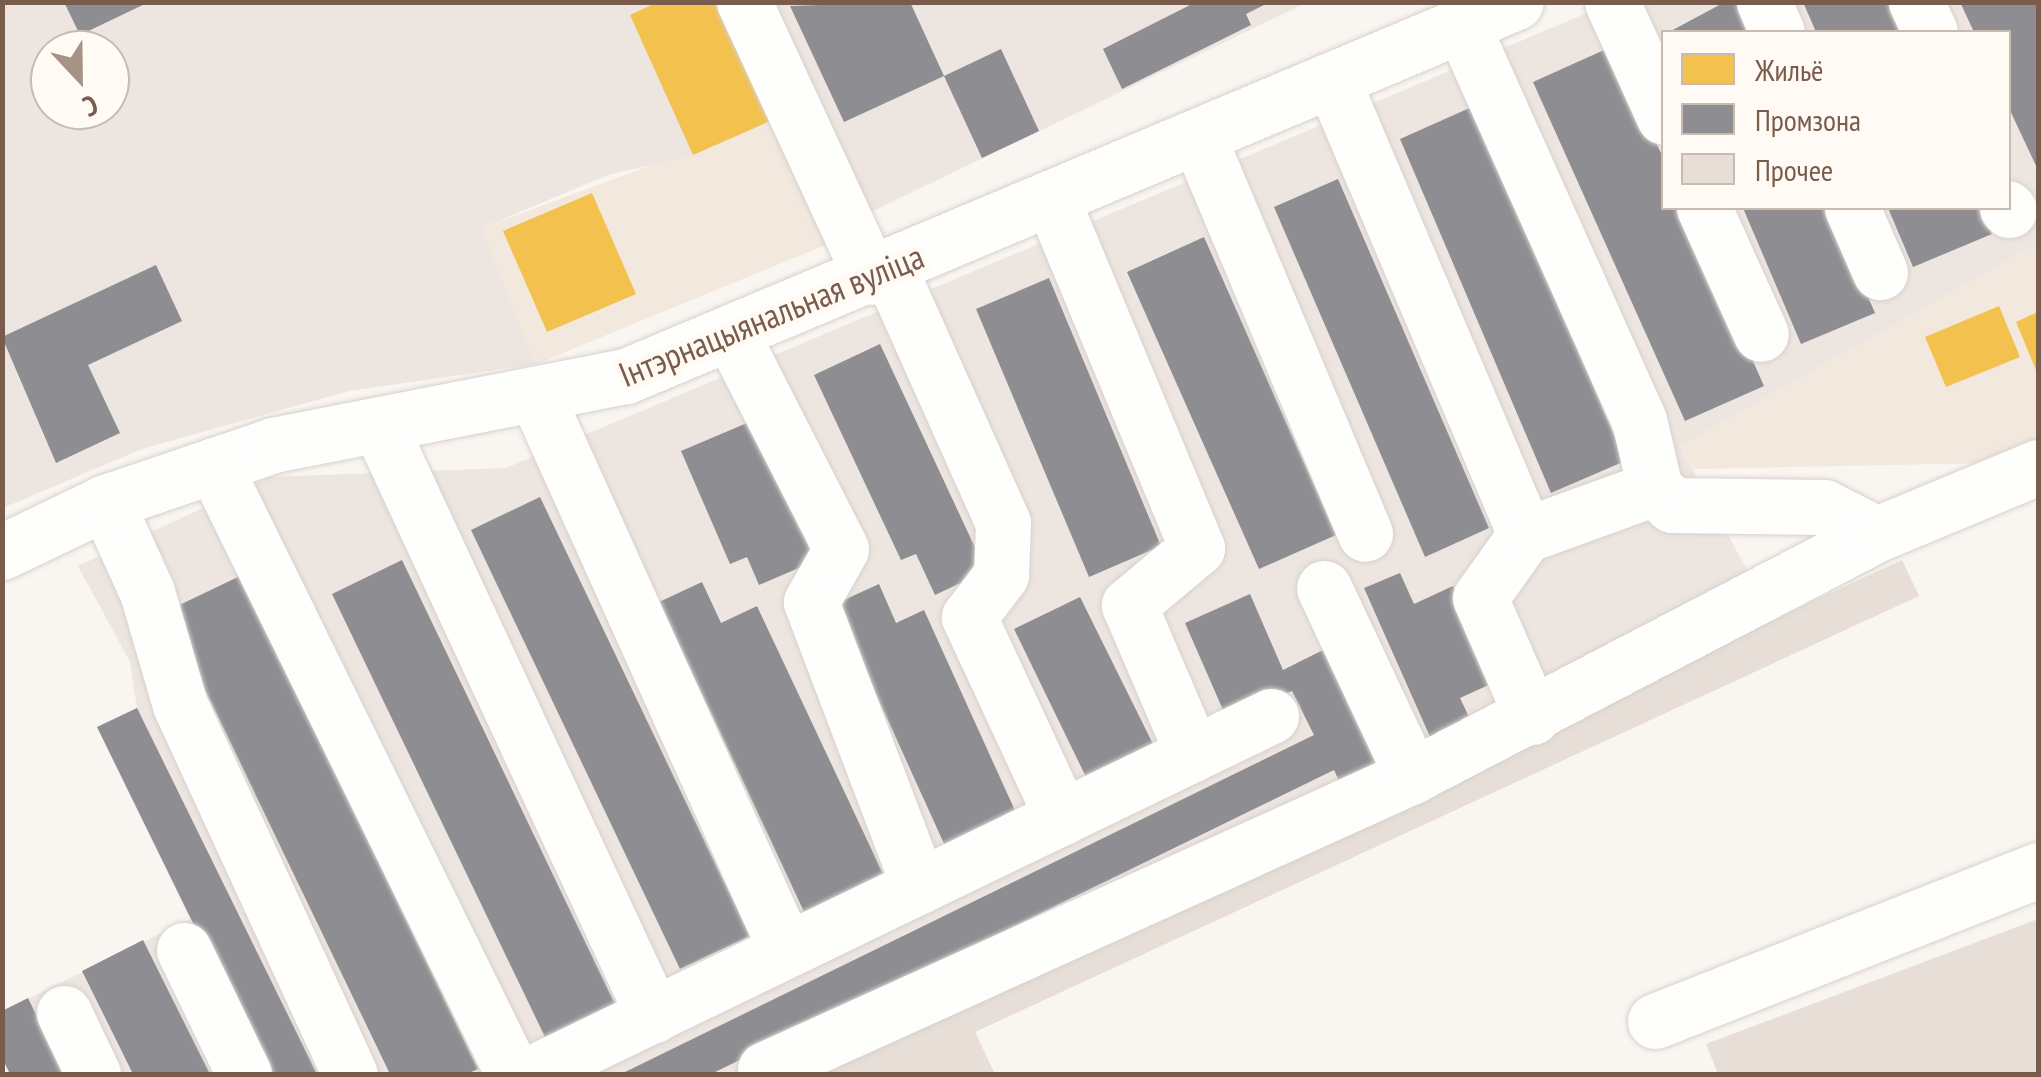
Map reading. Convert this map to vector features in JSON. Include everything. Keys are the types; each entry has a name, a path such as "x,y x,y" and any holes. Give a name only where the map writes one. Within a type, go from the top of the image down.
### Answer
{"street":[{"path":"744,2 1004,524 1002,575 969,617 1062,817"},
{"name":"Інтэрнацыянальная вуліца","path":"2,552 106,502 214,464 379,425 537,397 732,335 1334,84 1516,2"},
{"path":"1612,2 1661,110"},
{"path":"1764,2 1775,30"},
{"path":"1916,2 1929,30"},
{"path":"1463,27 1639,420 1655,488 1672,505 1824,507 1877,534"},
{"path":"1334,84 1525,536"},
{"path":"1200,140 1365,534"},
{"path":"1053,202 1198,548 1129,605 1194,754"},
{"path":"1705,210 1761,334"},
{"path":"1853,210 1880,272"},
{"path":"732,335 841,548 811,602 919,886"},
{"path":"537,397 786,950"},
{"path":"379,425 653,1016"},
{"path":"214,464 513,1074"},
{"path":"765,1068 1412,776 1532,718 1877,534 2038,467"},
{"path":"1532,718 1480,598 1525,536 1655,488"},
{"path":"106,502 147,592 180,704 350,1074"},
{"path":"1324,588 1412,776"},
{"path":"530,1074 1271,716"},
{"path":"1655,1021 2038,870"},
{"path":"184,950 244,1074"},
{"path":"64,1014 93,1074"}],"shaded area":[{"path":"3,3 1306,3 829,232 770,121 693,155 608,175 482,228 536,364 349,391 142,449 3,508"},
{"path":"1611,3 2038,3 2038,243 1680,446 1767,607 769,1074 10,1074 3,1011 190,919 97,727 137,708 130,662 78,566 270,477 506,468"},
{"path":"770,121 833,242 536,364 482,228"},
{"path":"2038,243 2038,439 1988,463 1693,469 1680,446"}],"building: Жильё":[{"path":"658,2 717,2 770,121 693,155 630,15"},
{"path":"592,193 636,294 547,332 503,231"},
{"path":"1999,306 2020,357 1946,387 1925,337"},
{"path":"2038,312 2038,375 2016,322"}],"building: Промзона":[{"path":"64,2 149,2 90,30 78,30"},
{"path":"910,2 944,76 844,122 790,6"},
{"path":"1196,2 1270,2 1246,14 1251,25 1122,89 1103,49"},
{"path":"1725,2 1743,2 1755,30 1673,30"},
{"path":"1803,2 1896,2 1908,30 1815,30"},
{"path":"1960,2 2038,2 2038,170 2011,112 2011,30 1973,30"},
{"path":"1613,46 1661,153 1661,210 1686,210 1764,386 1685,421 1533,82"},
{"path":"1001,49 1039,131 982,158 944,76"},
{"path":"1474,106 1625,461 1551,493 1400,139"},
{"path":"1338,179 1489,528 1425,557 1274,207"},
{"path":"1744,210 1831,210 1875,313 1801,344"},
{"path":"1889,210 1982,210 1992,234 1913,267"},
{"path":"1204,237 1336,535 1259,569 1127,272"},
{"path":"156,265 182,321 88,365 120,433 56,463 2,337"},
{"path":"1049,278 1161,546 1089,577 976,309"},
{"path":"880,344 986,571 935,595 916,554 901,560 814,375"},
{"path":"754,420 815,561 759,585 747,557 730,564 681,451"},
{"path":"540,497 750,936 680,969 471,530"},
{"path":"402,560 616,1006 546,1039 332,594"},
{"path":"1400,573 1414,604 1453,586 1495,682 1460,698 1475,730 1435,748 1364,588"},
{"path":"240,576 478,1069 467,1074 390,1074 167,611"},
{"path":"702,582 721,623 757,606 885,878 805,914 659,602"},
{"path":"879,584 896,623 924,610 1017,815 946,848 835,604"},
{"path":"1250,594 1283,670 1327,648 1386,768 1343,789 1334,770 711,1074 621,1074 1314,735 1292,691 1227,719 1185,623"},
{"path":"1080,597 1154,746 1087,779 1014,629"},
{"path":"137,708 317,1074 267,1074 97,727"},
{"path":"143,940 210,1074 133,1074 82,971"},
{"path":"28,998 65,1074 10,1074 2,1058 2,1011"}],"building: Прочее":[{"path":"1902,560 1919,596 975,1032 995,1074 787,1074"},
{"path":"2038,919 2038,1074 1718,1074 1706,1044"}]}
